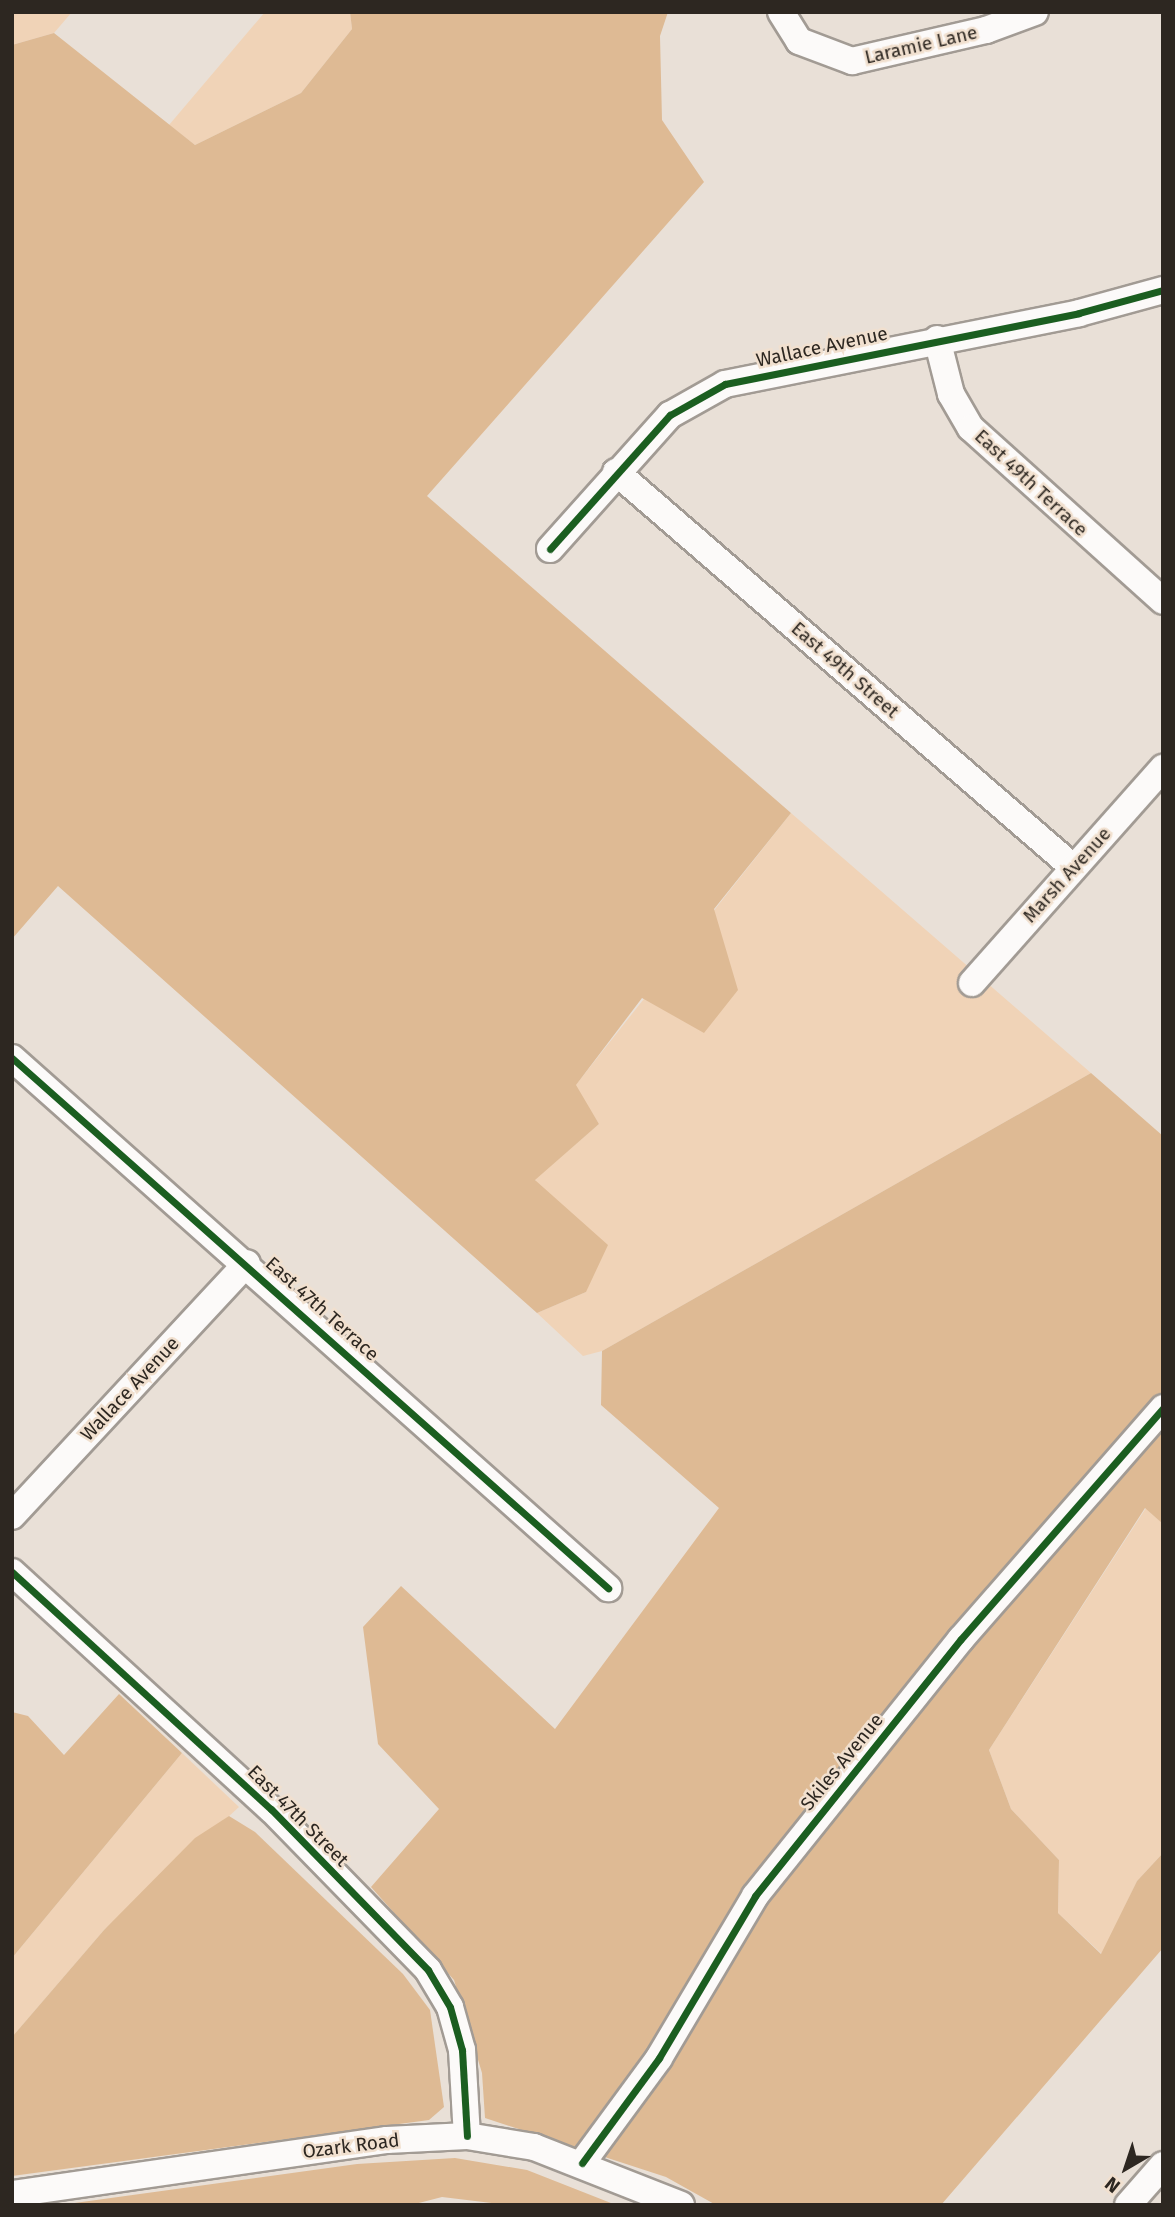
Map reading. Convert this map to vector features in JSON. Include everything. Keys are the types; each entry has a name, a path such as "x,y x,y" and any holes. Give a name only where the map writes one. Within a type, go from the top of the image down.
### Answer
{"street":[{"name":"Laramie Lane","path":"781,12 799,41 852,61 986,30 1035,12"},
{"name":"Wallace Avenue","path":"550,549 616,472 670,415 725,384 937,339 1079,313 1163,290"},
{"name":"East 49th Terrace","path":"937,339 951,394 971,428 1163,601"},
{"name":"East 49th Street","path":"616,472 1074,868"},
{"name":"Marsh Avenue","path":"972,983 1163,768"},
{"name":"East 47th Terrace","path":"12,1058 247,1263 608,1588"},
{"name":"Wallace Avenue","path":"12,1516 247,1263"},
{"name":"Skiles Avenue","path":"582,2163 659,2058 755,1896 961,1639 1163,1408"},
{"name":"East 47th Street","path":"12,1572 271,1809 428,1970 450,2007 462,2050 467,2136"},
{"name":"Ozark Road","path":"12,2194 387,2140 467,2136 534,2147 582,2163 681,2205"},
{"path":"1128,2205 1163,2165"}],"shaded area":[{"path":"12,12 72,12 54,33 12,45"},
{"path":"265,12 350,12 352,29 301,93 195,145 169,125"},
{"path":"350,12 668,12 660,36 662,120 704,182 427,496 791,813 714,909 738,990 704,1033 642,998 576,1085 599,1124 535,1180 608,1245 586,1292 537,1313 58,886 12,939 12,45 54,33 195,145 301,93 352,29"},
{"path":"791,813 1091,1073 602,1351 583,1356 537,1313 586,1292 535,1179 599,1124 575,1086"},
{"path":"1091,1073 1163,1136 1163,1524 1145,1508 989,1750 1011,1809 1059,1860 1058,1913 1101,1954 1137,1881 1163,1853 1163,1948 941,2205 716,2205 666,2177 485,2118 482,2073 454,1980 371,1887 439,1809 378,1744 363,1627 401,1586 555,1729 719,1508 601,1405 602,1351"},
{"path":"1146,1508 1163,1524 1163,1853 1137,1881 1102,1954 1058,1913 1059,1860 1011,1809 989,1750"},
{"path":"119,1694 182,1753 12,1958 12,1712 28,1716 64,1755"},
{"path":"182,1753 239,1807 104,1930 12,2037 12,1958"},
{"path":"229,1816 255,1832 403,1974 430,2010 444,2107 429,2120 12,2176 12,2037 104,1930 195,1838"},
{"path":"455,2158 527,2170 616,2205 508,2205 442,2197 411,2205 60,2205 357,2164"}],"cycle path":[{"path":"550,549 670,415 725,384 1079,313 1163,290"},
{"path":"12,1058 608,1588"},
{"path":"582,2163 659,2058 755,1896 961,1639 1163,1408"},
{"path":"12,1572 271,1809 428,1970 450,2007 462,2050 467,2136"}]}
